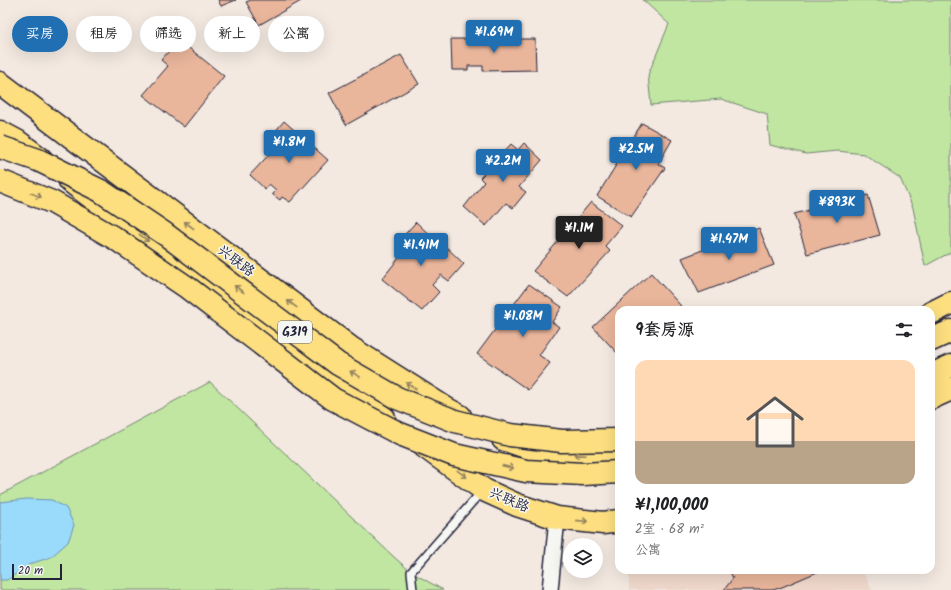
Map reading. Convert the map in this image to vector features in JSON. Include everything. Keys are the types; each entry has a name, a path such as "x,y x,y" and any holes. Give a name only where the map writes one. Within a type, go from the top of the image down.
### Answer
{"main road":[{"name":"兴联路","path":"0,83 350,348 448,409 496,436 538,451 579,456 615,455"},
{"name":"兴联路","path":"0,132 17,141 324,375 484,490 518,505 557,518 603,523 615,522"},
{"name":"兴联路","path":"0,147 38,160 101,192 165,234 338,364 397,398 455,421 510,435 562,441 615,440"},
{"name":"兴联路","path":"0,181 52,202 116,239 188,288 333,398 400,434 454,455 526,471 583,474 615,472"},
{"path":"935,311 951,303"},
{"path":"935,338 951,331"},
{"path":"935,374 951,366"},
{"path":"935,396 951,389"}],"street":[{"path":"550,590 557,518"}],"lane":[{"path":"413,590 411,572 484,490"}],"shaded area":[{"path":"630,574 864,574 872,590 629,590"}],"green space":[{"path":"643,0 951,0 951,252 925,266 913,208 900,178 864,154 837,151 806,154 770,145 767,114 721,99 651,105 648,75 669,24"},
{"path":"210,382 395,558 411,572 443,590 0,590 0,495"}],"water":[{"path":"27,499 52,500 66,508 74,525 68,542 51,557 30,564 7,580 0,580 0,502"}],"building":[{"path":"218,0 236,0 221,6"},
{"path":"251,0 301,1 275,16 268,16 268,20 260,24 260,16 254,16 246,2"},
{"path":"451,39 535,39 536,70 483,71 483,66 468,66 468,70 452,70"},
{"path":"168,52 194,52 224,76 184,127 143,95 168,66 161,60"},
{"path":"401,55 419,84 346,125 329,93"},
{"path":"284,121 328,160 290,202 282,197 280,200 272,194 276,190 269,184 265,189 250,175 275,148 267,141"},
{"path":"642,123 672,140 658,164 665,168 631,217 597,196"},
{"path":"524,143 542,160 519,187 526,192 513,208 506,203 486,226 464,207 484,182 480,178 511,144 518,150"},
{"path":"868,195 880,235 807,254 794,214"},
{"path":"591,202 622,226 605,246 610,251 568,297 533,271"},
{"path":"416,222 436,241 431,247 436,251 442,243 464,264 449,281 441,275 432,285 439,292 422,311 382,279 406,249 398,242"},
{"path":"759,228 774,265 699,293 682,258"},
{"path":"651,273 681,306 616,306"},
{"path":"529,284 562,307 552,322 559,327 539,355 550,363 528,390 477,354"},
{"path":"615,307 615,351 593,327"},
{"path":"731,574 813,574 773,590 724,590 733,578"}]}
